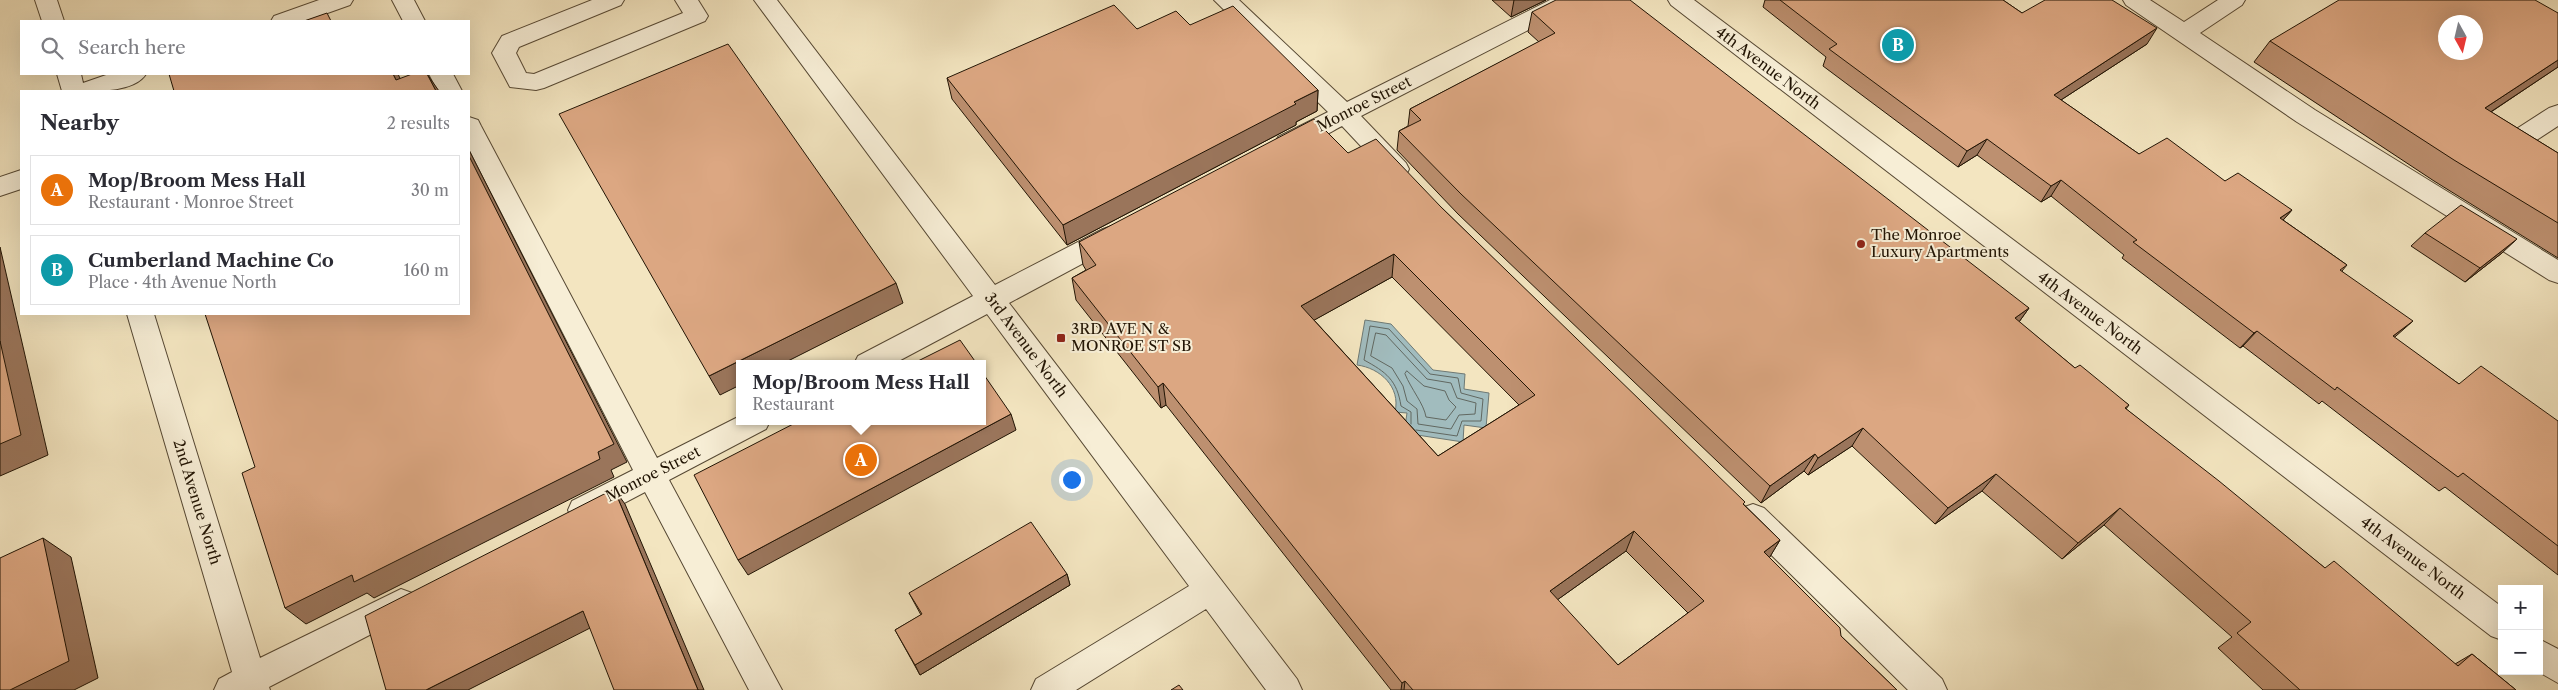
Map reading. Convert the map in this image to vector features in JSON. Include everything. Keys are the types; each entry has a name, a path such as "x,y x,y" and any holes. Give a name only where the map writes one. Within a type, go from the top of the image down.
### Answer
{"street":[{"path":"46,0 53,20"},
{"path":"285,20 342,0"},
{"path":"403,0 413,20"},
{"path":"613,0 510,42 504,53 518,82 536,82 697,16 686,0"},
{"name":"3rd Avenue North","path":"764,0 1286,690"},
{"path":"1225,0 1344,113 1414,186"},
{"name":"Monroe Street","path":"1266,155 1344,113 1569,0"},
{"name":"4th Avenue North","path":"1679,0 2498,623"},
{"path":"2134,0 2306,116 2558,274"},
{"path":"2184,33 2234,0"},
{"path":"68,75 74,90"},
{"path":"87,90 131,75"},
{"path":"442,75 449,90"},
{"path":"2558,114 2516,141 2558,167"},
{"path":"470,128 651,475 766,690"},
{"path":"0,187 20,179"},
{"path":"876,360 1135,224"},
{"name":"2nd Avenue North","path":"140,315 245,686"},
{"name":"Monroe Street","path":"554,524 748,425"},
{"path":"1732,497 1931,690"},
{"path":"1047,690 1210,590"},
{"path":"245,686 423,592"},
{"path":"2543,657 2558,668"}],"water":[{"path":"1365,320 1391,324 1433,370 1465,374 1464,389 1489,393 1486,428 1464,425 1463,442 1404,433 1407,413 1395,412 1396,403 1392,387 1381,375 1373,370 1357,365"}],"building":[{"path":"1556,0 1630,0 2029,308 2015,318 2075,368 2080,365 2129,405 2125,408 2219,481 2325,568 2334,561 2458,666 2472,654 2516,690 2300,690 2237,633 2251,622 2120,508 2078,543 1996,474 1948,508 1863,428 1818,458 1815,454 1770,486 1461,194 1399,131 1421,120 1410,109 1555,33 1532,12"},
{"path":"1780,0 2003,0 2022,13 2045,0 2112,0 2157,28 2054,95 2139,154 2167,138 2225,181 2238,173 2292,210 2280,218 2347,265 2340,270 2413,321 2393,336 2459,384 2481,366 2558,421 2558,546 2463,473 2458,477 2337,387 2335,390 2257,331 2254,333 2133,242 2137,240 2061,180 2051,186 1987,139 1967,151 1829,49 1837,44"},
{"path":"2339,0 2535,0 2558,13 2558,60 2485,108 2558,153 2558,223 2454,160 2270,41"},
{"path":"1114,5 1137,29 1176,11 1190,25 1233,6 1318,90 1294,102 1296,104 1063,225 947,78"},
{"path":"327,13 330,20 307,20"},
{"path":"728,44 896,283 741,360 736,360 736,363 709,376 559,114"},
{"path":"169,75 394,75 396,80 409,75 428,75 435,90 174,90"},
{"path":"1314,119 1348,153 1376,139 1441,207 1745,502 1743,504 1780,540 1764,552 1840,628 1841,636 1897,690 1413,690 1405,681 1402,683 1163,383 1158,387 1072,278 1096,265 1079,242","holes":["1394,254 1535,395 1438,456 1301,306","1634,531 1704,601 1618,665 1550,591"]},
{"path":"470,158 614,444 598,452 600,459 354,582 352,575 285,608 242,473 255,467 205,315 470,315"},
{"path":"2461,205 2517,239 2480,268 2425,233"},
{"path":"960,340 974,360 920,360"},
{"path":"0,341 21,435 0,444"},
{"path":"986,378 1011,414 738,560 694,475 791,425 986,425"},
{"path":"614,489 698,690 614,690 583,611 426,690 386,690 365,616"},
{"path":"1031,522 1067,574 915,665 895,630 922,614 909,593"},
{"path":"43,538 69,661 10,690 0,690 0,558"},
{"path":"1179,685 1183,690 1171,690"}],"place":[{"name":"Cumberland Machine Co","path":"1898,45"},
{"name":"The Monroe Luxury Apartments","path":"1861,244"},
{"name":"3RD AVE N & MONROE ST SB","path":"1061,338"},
{"name":"Mop/Broom Mess Hall","path":"861,460"}]}
